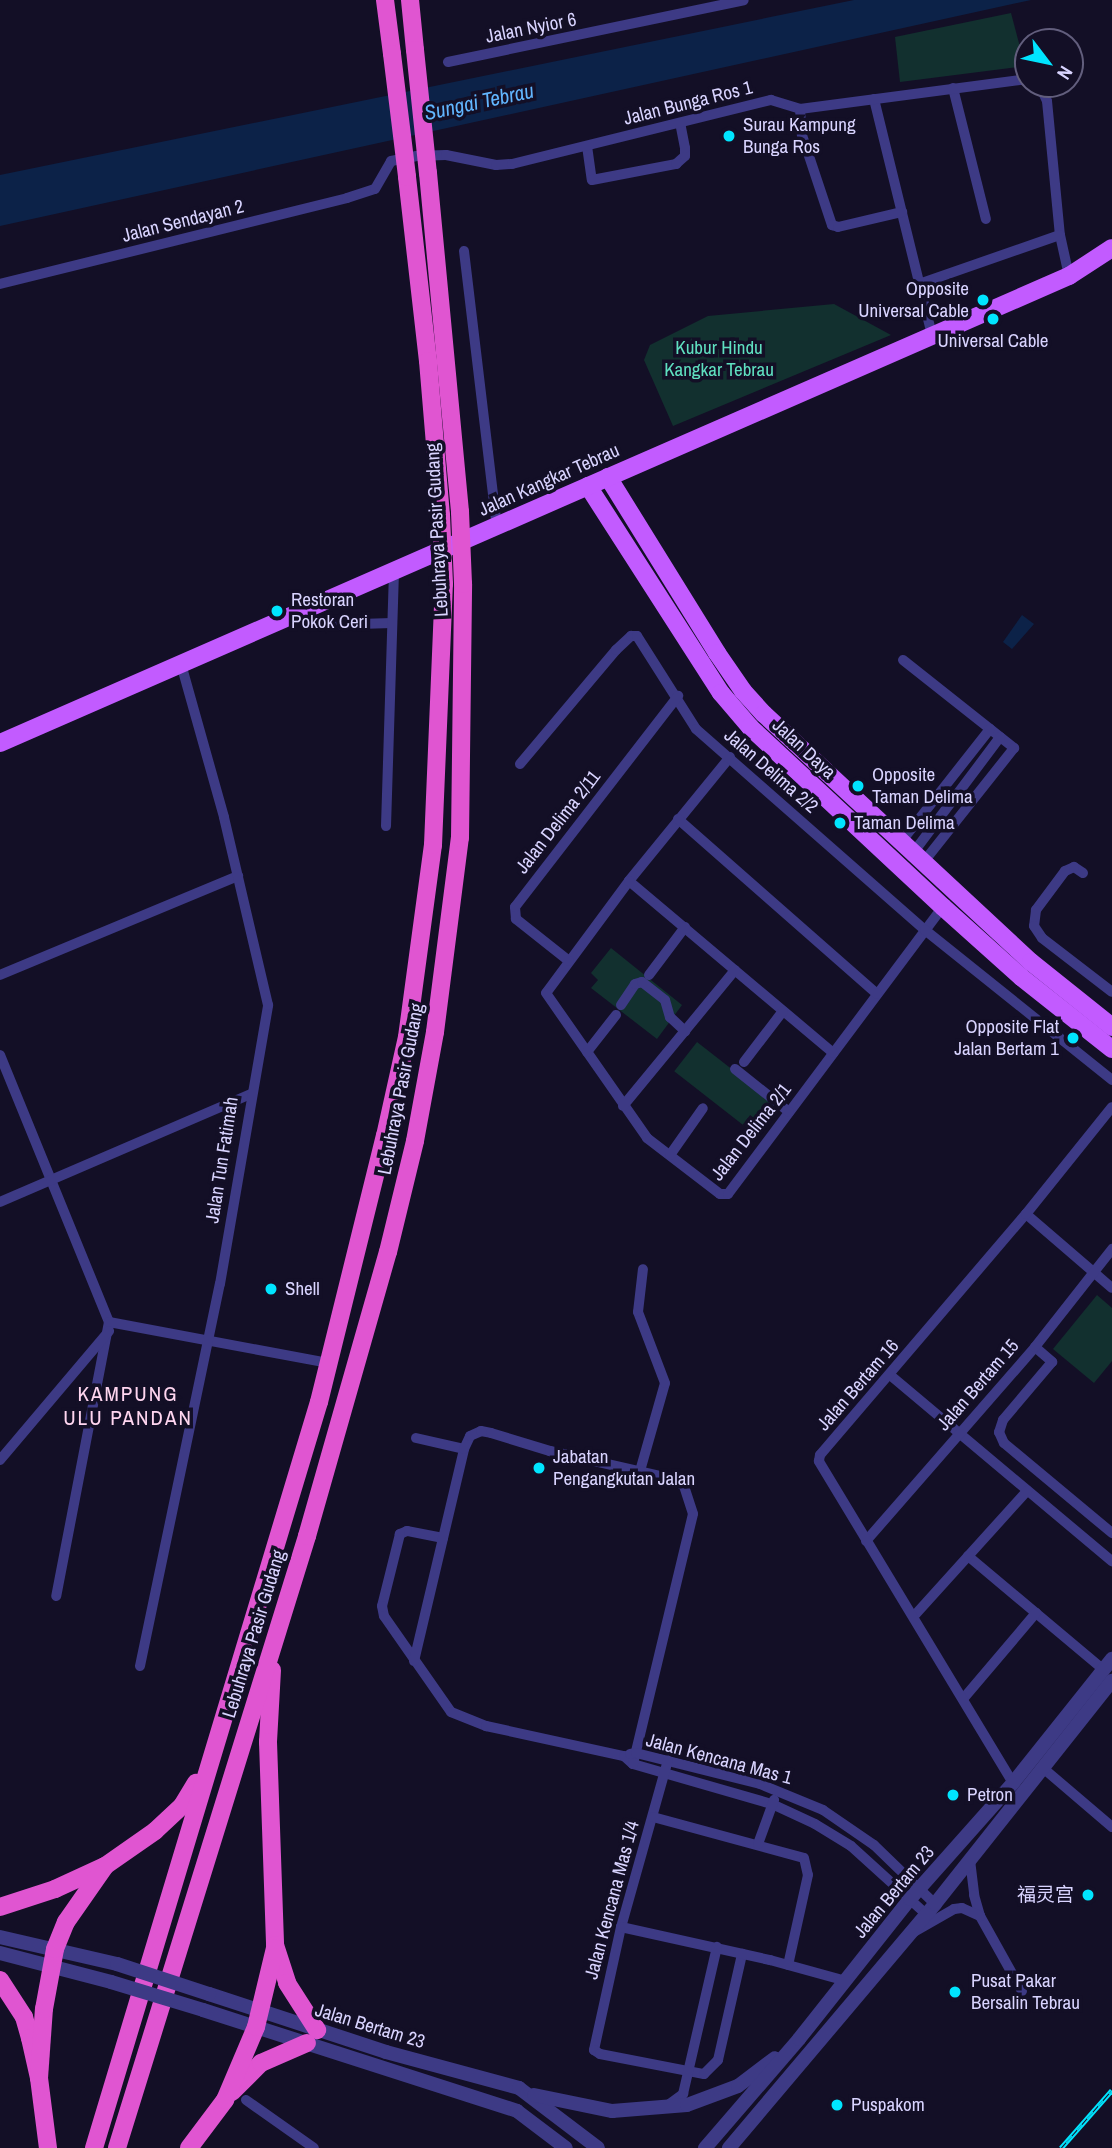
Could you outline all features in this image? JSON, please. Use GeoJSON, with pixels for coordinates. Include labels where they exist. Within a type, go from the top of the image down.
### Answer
{"type":"FeatureCollection","features":[{"type":"Feature","properties":{"kind":"highway","name":"Lebuhraya Pasir Gudang"},"geometry":{"type":"LineString","coordinates":[[94,2148],[329,1363],[388,1125],[407,1037],[421,944],[433,845],[444,584],[428,361],[385,0]]}},
{"type":"Feature","properties":{"kind":"highway","name":"Lebuhraya Pasir Gudang"},"geometry":{"type":"LineString","coordinates":[[117,2148],[274,1645],[388,1252],[433,1045],[460,838],[463,584],[460,512],[410,0]]}},
{"type":"Feature","properties":{"kind":"highway"},"geometry":{"type":"LineString","coordinates":[[225,2100],[258,2020],[275,1945],[268,1742],[274,1645]]}},
{"type":"Feature","properties":{"kind":"highway"},"geometry":{"type":"LineString","coordinates":[[0,1907],[55,1889],[105,1866],[155,1831],[182,1806],[208,1762]]}},
{"type":"Feature","properties":{"kind":"highway"},"geometry":{"type":"LineString","coordinates":[[39,2078],[52,1957],[66,1922],[105,1866]]}},
{"type":"Feature","properties":{"kind":"highway"},"geometry":{"type":"LineString","coordinates":[[189,2148],[225,2100],[261,2063],[312,2036],[287,1983],[275,1945]]}},
{"type":"Feature","properties":{"kind":"highway"},"geometry":{"type":"LineString","coordinates":[[0,1980],[24,2017],[39,2078],[48,2148]]}},
{"type":"Feature","properties":{"kind":"main road","name":"Jalan Kangkar Tebrau"},"geometry":{"type":"LineString","coordinates":[[0,743],[1069,276],[1112,248]]}},
{"type":"Feature","properties":{"kind":"main road"},"geometry":{"type":"LineString","coordinates":[[622,503],[626,478],[639,463]]}},
{"type":"Feature","properties":{"kind":"main road","name":"Jalan Daya"},"geometry":{"type":"LineString","coordinates":[[607,477],[743,691],[912,853],[1031,962],[1112,1027]]}},
{"type":"Feature","properties":{"kind":"main road","name":"Jalan Daya"},"geometry":{"type":"LineString","coordinates":[[588,486],[721,693],[750,727],[1021,977],[1112,1049]]}},
{"type":"Feature","properties":{"kind":"main road"},"geometry":{"type":"LineString","coordinates":[[548,504],[577,501],[604,512]]}},
{"type":"Feature","properties":{"kind":"main road"},"geometry":{"type":"LineString","coordinates":[[694,651],[676,616],[678,608],[718,653]]}},
{"type":"Feature","properties":{"kind":"street","name":"Jalan Nyior 6"},"geometry":{"type":"LineString","coordinates":[[448,62],[744,0]]}},
{"type":"Feature","properties":{"kind":"street","name":"Jalan Bunga Ros 1"},"geometry":{"type":"LineString","coordinates":[[373,189],[391,161],[416,156],[446,155],[496,165],[587,146],[771,100],[800,109],[1014,81]]}},
{"type":"Feature","properties":{"kind":"street"},"geometry":{"type":"LineString","coordinates":[[953,88],[986,219]]}},
{"type":"Feature","properties":{"kind":"street"},"geometry":{"type":"LineString","coordinates":[[1046,98],[1060,235],[1069,276]]}},
{"type":"Feature","properties":{"kind":"street"},"geometry":{"type":"LineString","coordinates":[[874,99],[932,335]]}},
{"type":"Feature","properties":{"kind":"street"},"geometry":{"type":"LineString","coordinates":[[800,109],[802,135],[832,225],[838,227],[902,212]]}},
{"type":"Feature","properties":{"kind":"street"},"geometry":{"type":"LineString","coordinates":[[587,146],[592,180],[676,164],[685,156],[680,123]]}},
{"type":"Feature","properties":{"kind":"street","name":"Jalan Sendayan 2"},"geometry":{"type":"LineString","coordinates":[[0,284],[373,189]]}},
{"type":"Feature","properties":{"kind":"street"},"geometry":{"type":"LineString","coordinates":[[919,284],[1060,235]]}},
{"type":"Feature","properties":{"kind":"street"},"geometry":{"type":"LineString","coordinates":[[464,251],[497,526]]}},
{"type":"Feature","properties":{"kind":"street"},"geometry":{"type":"LineString","coordinates":[[386,826],[394,572]]}},
{"type":"Feature","properties":{"kind":"street"},"geometry":{"type":"LineString","coordinates":[[327,625],[392,623]]}},
{"type":"Feature","properties":{"kind":"street","name":"Jalan Delima 2/2"},"geometry":{"type":"LineString","coordinates":[[520,764],[616,650],[631,636],[637,636],[678,696],[696,729],[925,930],[1112,1080]]}},
{"type":"Feature","properties":{"kind":"street"},"geometry":{"type":"LineString","coordinates":[[903,660],[1014,747],[912,853]]}},
{"type":"Feature","properties":{"kind":"street","name":"Jalan Tun Fatimah"},"geometry":{"type":"LineString","coordinates":[[140,1666],[208,1341],[268,1005],[238,876],[181,664]]}},
{"type":"Feature","properties":{"kind":"street","name":"Jalan Delima 2/11"},"geometry":{"type":"LineString","coordinates":[[569,961],[516,919],[516,907],[678,696]]}},
{"type":"Feature","properties":{"kind":"street"},"geometry":{"type":"LineString","coordinates":[[912,853],[990,729]]}},
{"type":"Feature","properties":{"kind":"street"},"geometry":{"type":"LineString","coordinates":[[912,853],[1000,737]]}},
{"type":"Feature","properties":{"kind":"street"},"geometry":{"type":"LineString","coordinates":[[569,961],[629,881],[730,757]]}},
{"type":"Feature","properties":{"kind":"street"},"geometry":{"type":"LineString","coordinates":[[678,819],[877,994]]}},
{"type":"Feature","properties":{"kind":"street"},"geometry":{"type":"LineString","coordinates":[[1083,873],[1074,867],[1065,871],[1034,914],[1037,933],[1112,992]]}},
{"type":"Feature","properties":{"kind":"street"},"geometry":{"type":"LineString","coordinates":[[0,975],[238,876]]}},
{"type":"Feature","properties":{"kind":"street"},"geometry":{"type":"LineString","coordinates":[[629,881],[833,1053]]}},
{"type":"Feature","properties":{"kind":"street","name":"Jalan Delima 2/1"},"geometry":{"type":"LineString","coordinates":[[569,961],[547,993],[623,1106],[648,1138],[724,1196],[943,907]]}},
{"type":"Feature","properties":{"kind":"street"},"geometry":{"type":"LineString","coordinates":[[649,975],[685,927]]}},
{"type":"Feature","properties":{"kind":"street"},"geometry":{"type":"LineString","coordinates":[[623,1106],[736,970]]}},
{"type":"Feature","properties":{"kind":"street"},"geometry":{"type":"LineString","coordinates":[[587,1052],[635,984],[642,982],[665,1000],[670,1017],[685,1031]]}},
{"type":"Feature","properties":{"kind":"street"},"geometry":{"type":"LineString","coordinates":[[783,1011],[739,1066],[789,1111]]}},
{"type":"Feature","properties":{"kind":"street"},"geometry":{"type":"LineString","coordinates":[[0,1055],[109,1327],[56,1596]]}},
{"type":"Feature","properties":{"kind":"street"},"geometry":{"type":"LineString","coordinates":[[0,1202],[251,1094]]}},
{"type":"Feature","properties":{"kind":"street","name":"Jalan Bertam 16"},"geometry":{"type":"LineString","coordinates":[[1013,1783],[819,1461],[820,1455],[1026,1214],[1112,1107]]}},
{"type":"Feature","properties":{"kind":"street"},"geometry":{"type":"LineString","coordinates":[[670,1155],[703,1108]]}},
{"type":"Feature","properties":{"kind":"street"},"geometry":{"type":"LineString","coordinates":[[1026,1214],[1112,1288]]}},
{"type":"Feature","properties":{"kind":"street","name":"Jalan Bertam 15"},"geometry":{"type":"LineString","coordinates":[[866,1541],[1034,1347],[1112,1249]]}},
{"type":"Feature","properties":{"kind":"street"},"geometry":{"type":"LineString","coordinates":[[640,1471],[665,1383],[638,1312],[643,1269]]}},
{"type":"Feature","properties":{"kind":"street"},"geometry":{"type":"LineString","coordinates":[[109,1327],[208,1341],[329,1363]]}},
{"type":"Feature","properties":{"kind":"street"},"geometry":{"type":"LineString","coordinates":[[0,1460],[109,1327]]}},
{"type":"Feature","properties":{"kind":"street"},"geometry":{"type":"LineString","coordinates":[[1034,1347],[1052,1362],[1003,1420],[999,1432],[1004,1443],[1112,1533]]}},
{"type":"Feature","properties":{"kind":"street"},"geometry":{"type":"LineString","coordinates":[[890,1375],[1112,1561]]}},
{"type":"Feature","properties":{"kind":"street"},"geometry":{"type":"LineString","coordinates":[[414,1661],[464,1449],[470,1436],[481,1431],[550,1451],[673,1479],[684,1486],[693,1514],[631,1757]]}},
{"type":"Feature","properties":{"kind":"street"},"geometry":{"type":"LineString","coordinates":[[416,1438],[464,1449]]}},
{"type":"Feature","properties":{"kind":"street"},"geometry":{"type":"LineString","coordinates":[[914,1616],[1027,1491]]}},
{"type":"Feature","properties":{"kind":"street","name":"Jalan Kencana Mas 1"},"geometry":{"type":"LineString","coordinates":[[443,1538],[404,1531],[398,1536],[382,1606],[384,1616],[451,1712],[486,1726],[631,1757],[668,1760],[779,1791],[823,1810],[850,1827],[886,1856],[930,1909]]}},
{"type":"Feature","properties":{"kind":"street"},"geometry":{"type":"LineString","coordinates":[[968,1556],[1109,1670]]}},
{"type":"Feature","properties":{"kind":"street"},"geometry":{"type":"LineString","coordinates":[[963,1699],[1036,1613]]}},
{"type":"Feature","properties":{"kind":"street","name":"Jalan Bertam 23"},"geometry":{"type":"LineString","coordinates":[[729,2148],[970,1860],[1043,1768],[1109,1670]]}},
{"type":"Feature","properties":{"kind":"street","name":"Jalan Bertam 23"},"geometry":{"type":"LineString","coordinates":[[705,2148],[799,2039],[915,1894],[1109,1670]]}},
{"type":"Feature","properties":{"kind":"street","name":"Jalan Kencana Mas 1"},"geometry":{"type":"LineString","coordinates":[[631,1757],[664,1773],[772,1804],[815,1824],[851,1846],[915,1894]]}},
{"type":"Feature","properties":{"kind":"street","name":"Jalan Kencana Mas 1/4"},"geometry":{"type":"LineString","coordinates":[[668,1760],[621,1927],[594,2050],[600,2054],[688,2074]]}},
{"type":"Feature","properties":{"kind":"street"},"geometry":{"type":"LineString","coordinates":[[1043,1768],[1112,1827]]}},
{"type":"Feature","properties":{"kind":"street"},"geometry":{"type":"LineString","coordinates":[[758,1844],[779,1791]]}},
{"type":"Feature","properties":{"kind":"street"},"geometry":{"type":"LineString","coordinates":[[653,1817],[804,1858],[808,1866],[788,1965]]}},
{"type":"Feature","properties":{"kind":"street"},"geometry":{"type":"LineString","coordinates":[[970,1860],[974,1895],[980,1916],[1022,1991]]}},
{"type":"Feature","properties":{"kind":"street"},"geometry":{"type":"LineString","coordinates":[[911,1933],[954,1909],[962,1908],[980,1916]]}},
{"type":"Feature","properties":{"kind":"street"},"geometry":{"type":"LineString","coordinates":[[621,1927],[717,1947],[846,1982]]}},
{"type":"Feature","properties":{"kind":"street"},"geometry":{"type":"LineString","coordinates":[[0,1937],[52,1957]]}},
{"type":"Feature","properties":{"kind":"street"},"geometry":{"type":"LineString","coordinates":[[656,2109],[681,2098],[717,1947]]}},
{"type":"Feature","properties":{"kind":"street"},"geometry":{"type":"LineString","coordinates":[[0,1953],[52,1957]]}},
{"type":"Feature","properties":{"kind":"street"},"geometry":{"type":"LineString","coordinates":[[688,2074],[704,2074],[718,2060],[742,1954]]}},
{"type":"Feature","properties":{"kind":"street","name":"Jalan Bertam 23"},"geometry":{"type":"LineString","coordinates":[[52,1957],[117,1964],[209,1994],[258,2020]]}},
{"type":"Feature","properties":{"kind":"street","name":"Jalan Bertam 23"},"geometry":{"type":"LineString","coordinates":[[52,1957],[111,1982],[203,2010],[258,2020],[519,2088],[598,2148]]}},
{"type":"Feature","properties":{"kind":"street","name":"Jalan Bertam 23"},"geometry":{"type":"LineString","coordinates":[[312,2036],[517,2111],[566,2148]]}},
{"type":"Feature","properties":{"kind":"street"},"geometry":{"type":"LineString","coordinates":[[529,2094],[612,2111],[687,2105],[718,2096],[738,2086],[799,2039]]}},
{"type":"Feature","properties":{"kind":"street"},"geometry":{"type":"LineString","coordinates":[[246,2100],[314,2148]]}},
{"type":"Feature","properties":{"kind":"green space"},"geometry":{"type":"Polygon","coordinates":[[[1011,13],[1015,28],[1014,67],[900,82],[895,37],[1011,13]]]}},
{"type":"Feature","properties":{"kind":"green space","name":"Kubur Hindu Kangkar Tebrau"},"geometry":{"type":"Polygon","coordinates":[[[834,304],[891,335],[673,426],[644,360],[650,345],[708,316],[834,304]]]}},
{"type":"Feature","properties":{"kind":"green space"},"geometry":{"type":"Polygon","coordinates":[[[611,948],[682,1005],[657,1039],[591,988],[598,980],[591,973],[611,948]]]}},
{"type":"Feature","properties":{"kind":"green space"},"geometry":{"type":"Polygon","coordinates":[[[697,1042],[777,1105],[755,1134],[674,1071],[697,1042]]]}},
{"type":"Feature","properties":{"kind":"green space"},"geometry":{"type":"Polygon","coordinates":[[[1097,1295],[1112,1308],[1112,1361],[1094,1383],[1053,1349],[1097,1295]]]}},
{"type":"Feature","properties":{"kind":"water","name":"Sungai Tebrau"},"geometry":{"type":"Polygon","coordinates":[[[854,0],[1031,0],[0,226],[0,175],[854,0]]]}},
{"type":"Feature","properties":{"kind":"water"},"geometry":{"type":"Polygon","coordinates":[[[1022,615],[1034,624],[1012,649],[1003,642],[1022,615]]]}},
{"type":"Feature","properties":{"kind":"railway"},"geometry":{"type":"LineString","coordinates":[[1061,2148],[1112,2090]]}},
{"type":"Feature","properties":{"kind":"place","name":"Surau Kampung Bunga Ros"},"geometry":{"type":"Point","coordinates":[729,136]}},
{"type":"Feature","properties":{"kind":"place","name":"Opposite Universal Cable"},"geometry":{"type":"Point","coordinates":[983,300]}},
{"type":"Feature","properties":{"kind":"place","name":"Universal Cable"},"geometry":{"type":"Point","coordinates":[993,319]}},
{"type":"Feature","properties":{"kind":"place","name":"Restoran Pokok Ceri"},"geometry":{"type":"Point","coordinates":[277,611]}},
{"type":"Feature","properties":{"kind":"place","name":"Opposite Taman Delima"},"geometry":{"type":"Point","coordinates":[858,786]}},
{"type":"Feature","properties":{"kind":"place","name":"Taman Delima"},"geometry":{"type":"Point","coordinates":[840,823]}},
{"type":"Feature","properties":{"kind":"place","name":"Opposite Flat Jalan Bertam 1"},"geometry":{"type":"Point","coordinates":[1073,1038]}},
{"type":"Feature","properties":{"kind":"place","name":"Shell"},"geometry":{"type":"Point","coordinates":[271,1289]}},
{"type":"Feature","properties":{"kind":"place","name":"Jabatan Pengangkutan Jalan"},"geometry":{"type":"Point","coordinates":[539,1468]}},
{"type":"Feature","properties":{"kind":"place","name":"Petron"},"geometry":{"type":"Point","coordinates":[953,1795]}},
{"type":"Feature","properties":{"kind":"place","name":"福灵宫"},"geometry":{"type":"Point","coordinates":[1088,1895]}},
{"type":"Feature","properties":{"kind":"place","name":"Pusat Pakar Bersalin Tebrau"},"geometry":{"type":"Point","coordinates":[955,1992]}},
{"type":"Feature","properties":{"kind":"place","name":"Puspakom"},"geometry":{"type":"Point","coordinates":[837,2105]}},
{"type":"Feature","properties":{"kind":"district","name":"KAMPUNG ULU PANDAN"},"geometry":{"type":"Point","coordinates":[128,1406]}}]}
